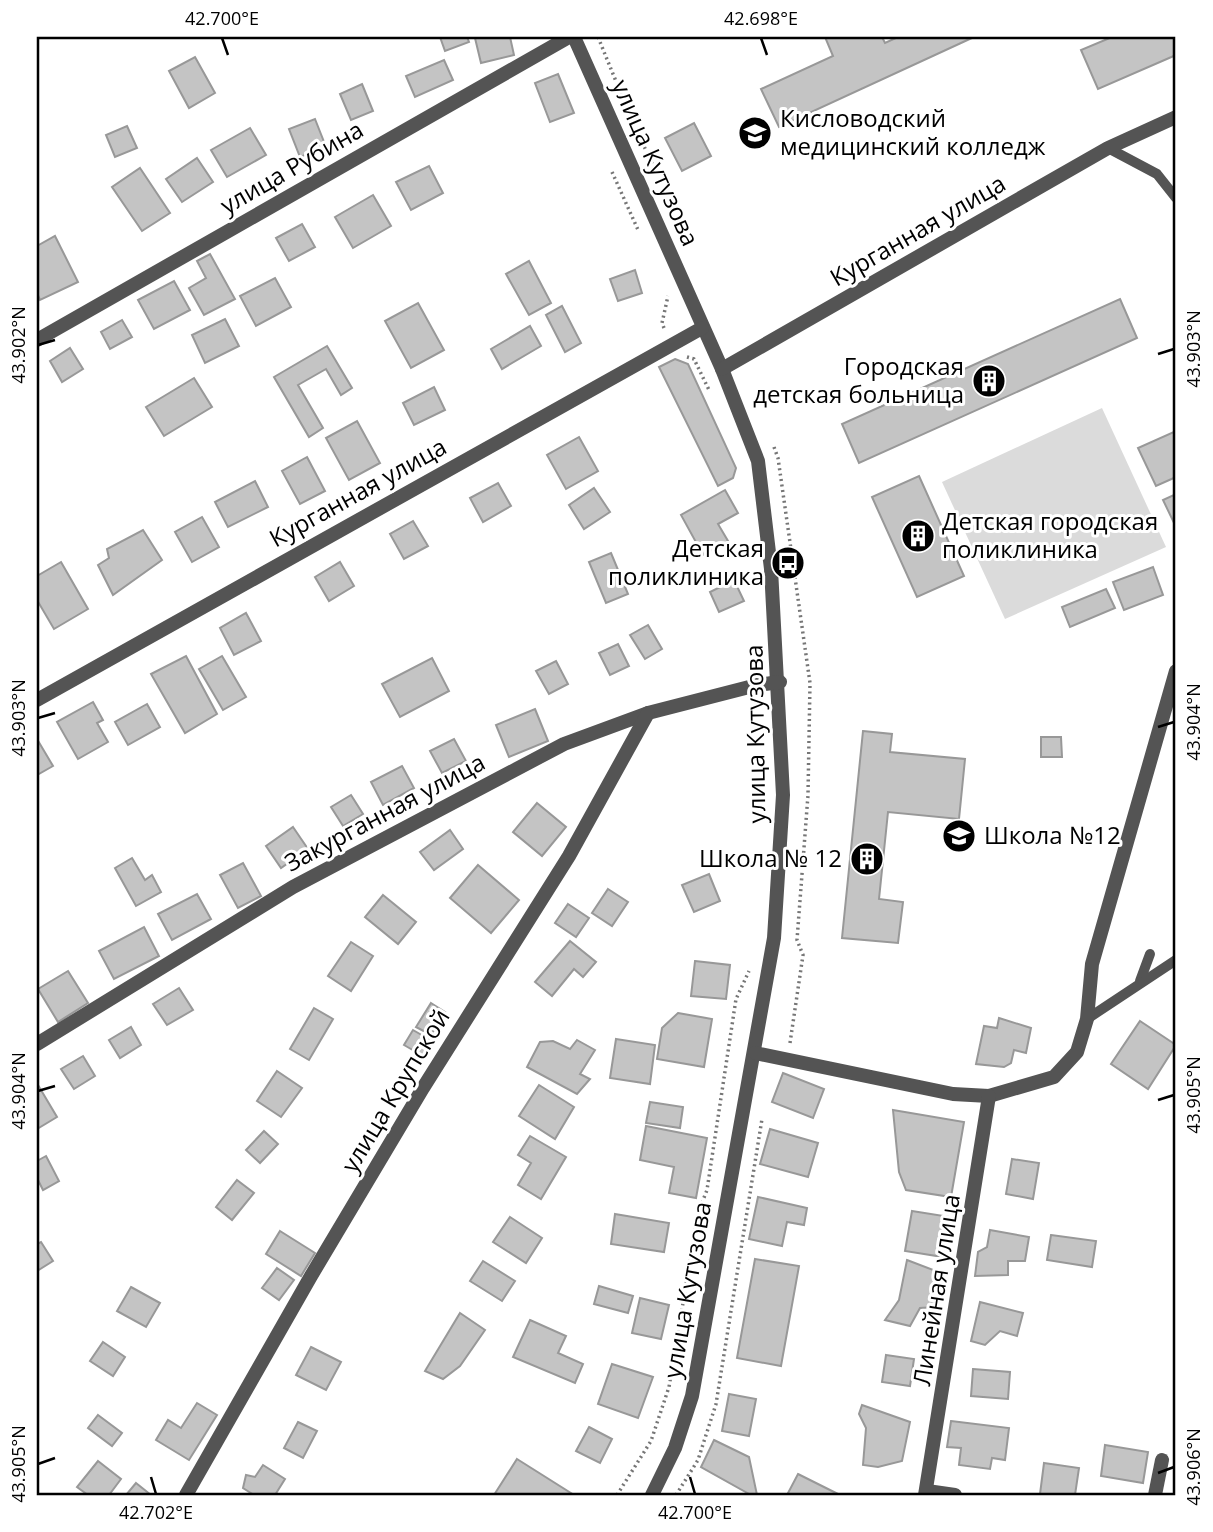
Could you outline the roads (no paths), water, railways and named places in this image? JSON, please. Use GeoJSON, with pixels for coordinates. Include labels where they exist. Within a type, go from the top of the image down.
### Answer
{"type":"FeatureCollection","features":[{"type":"Feature","properties":{"kind":"street","name":"улица Кутузова"},"geometry":{"type":"LineString","coordinates":[[572,37],[722,369],[758,461],[769,542],[779,682],[783,795],[774,938],[692,1396],[675,1448],[652,1495]]}},
{"type":"Feature","properties":{"kind":"street","name":"улица Рубина"},"geometry":{"type":"LineString","coordinates":[[37,340],[572,37]]}},
{"type":"Feature","properties":{"kind":"street","name":"Курганная улица"},"geometry":{"type":"LineString","coordinates":[[722,369],[1108,148],[1176,117]]}},
{"type":"Feature","properties":{"kind":"street","name":"Курганная улица"},"geometry":{"type":"LineString","coordinates":[[37,700],[702,328]]}},
{"type":"Feature","properties":{"kind":"street"},"geometry":{"type":"LineString","coordinates":[[755,1053],[953,1094],[989,1096],[1054,1077],[1077,1052],[1087,1019],[1093,964],[1176,671]]}},
{"type":"Feature","properties":{"kind":"street","name":"Закурганная улица"},"geometry":{"type":"LineString","coordinates":[[37,1044],[293,887],[564,744],[648,713],[757,685],[779,682]]}},
{"type":"Feature","properties":{"kind":"street","name":"улица Крупской"},"geometry":{"type":"LineString","coordinates":[[186,1495],[332,1240],[569,856],[648,713]]}},
{"type":"Feature","properties":{"kind":"street","name":"Линейная улица"},"geometry":{"type":"LineString","coordinates":[[954,1495],[926,1493],[989,1096]]}},
{"type":"Feature","properties":{"kind":"street"},"geometry":{"type":"LineString","coordinates":[[1155,1495],[1162,1460]]}},
{"type":"Feature","properties":{"kind":"lane"},"geometry":{"type":"LineString","coordinates":[[1108,148],[1157,174],[1176,198]]}},
{"type":"Feature","properties":{"kind":"lane"},"geometry":{"type":"LineString","coordinates":[[1140,981],[1150,954]]}},
{"type":"Feature","properties":{"kind":"lane"},"geometry":{"type":"LineString","coordinates":[[1087,1019],[1140,981],[1176,960]]}},
{"type":"Feature","properties":{"kind":"place","name":"Кисловодский медицинский колледж"},"geometry":{"type":"Point","coordinates":[755,133]}},
{"type":"Feature","properties":{"kind":"place","name":"Городская детская больница"},"geometry":{"type":"Point","coordinates":[989,381]}},
{"type":"Feature","properties":{"kind":"place","name":"Детская городская поликлиника"},"geometry":{"type":"Point","coordinates":[918,536]}},
{"type":"Feature","properties":{"kind":"place","name":"Детская поликлиника"},"geometry":{"type":"Point","coordinates":[788,563]}},
{"type":"Feature","properties":{"kind":"place","name":"Школа №12"},"geometry":{"type":"Point","coordinates":[959,836]}},
{"type":"Feature","properties":{"kind":"place","name":"Школа № 12"},"geometry":{"type":"Point","coordinates":[867,859]}}]}
